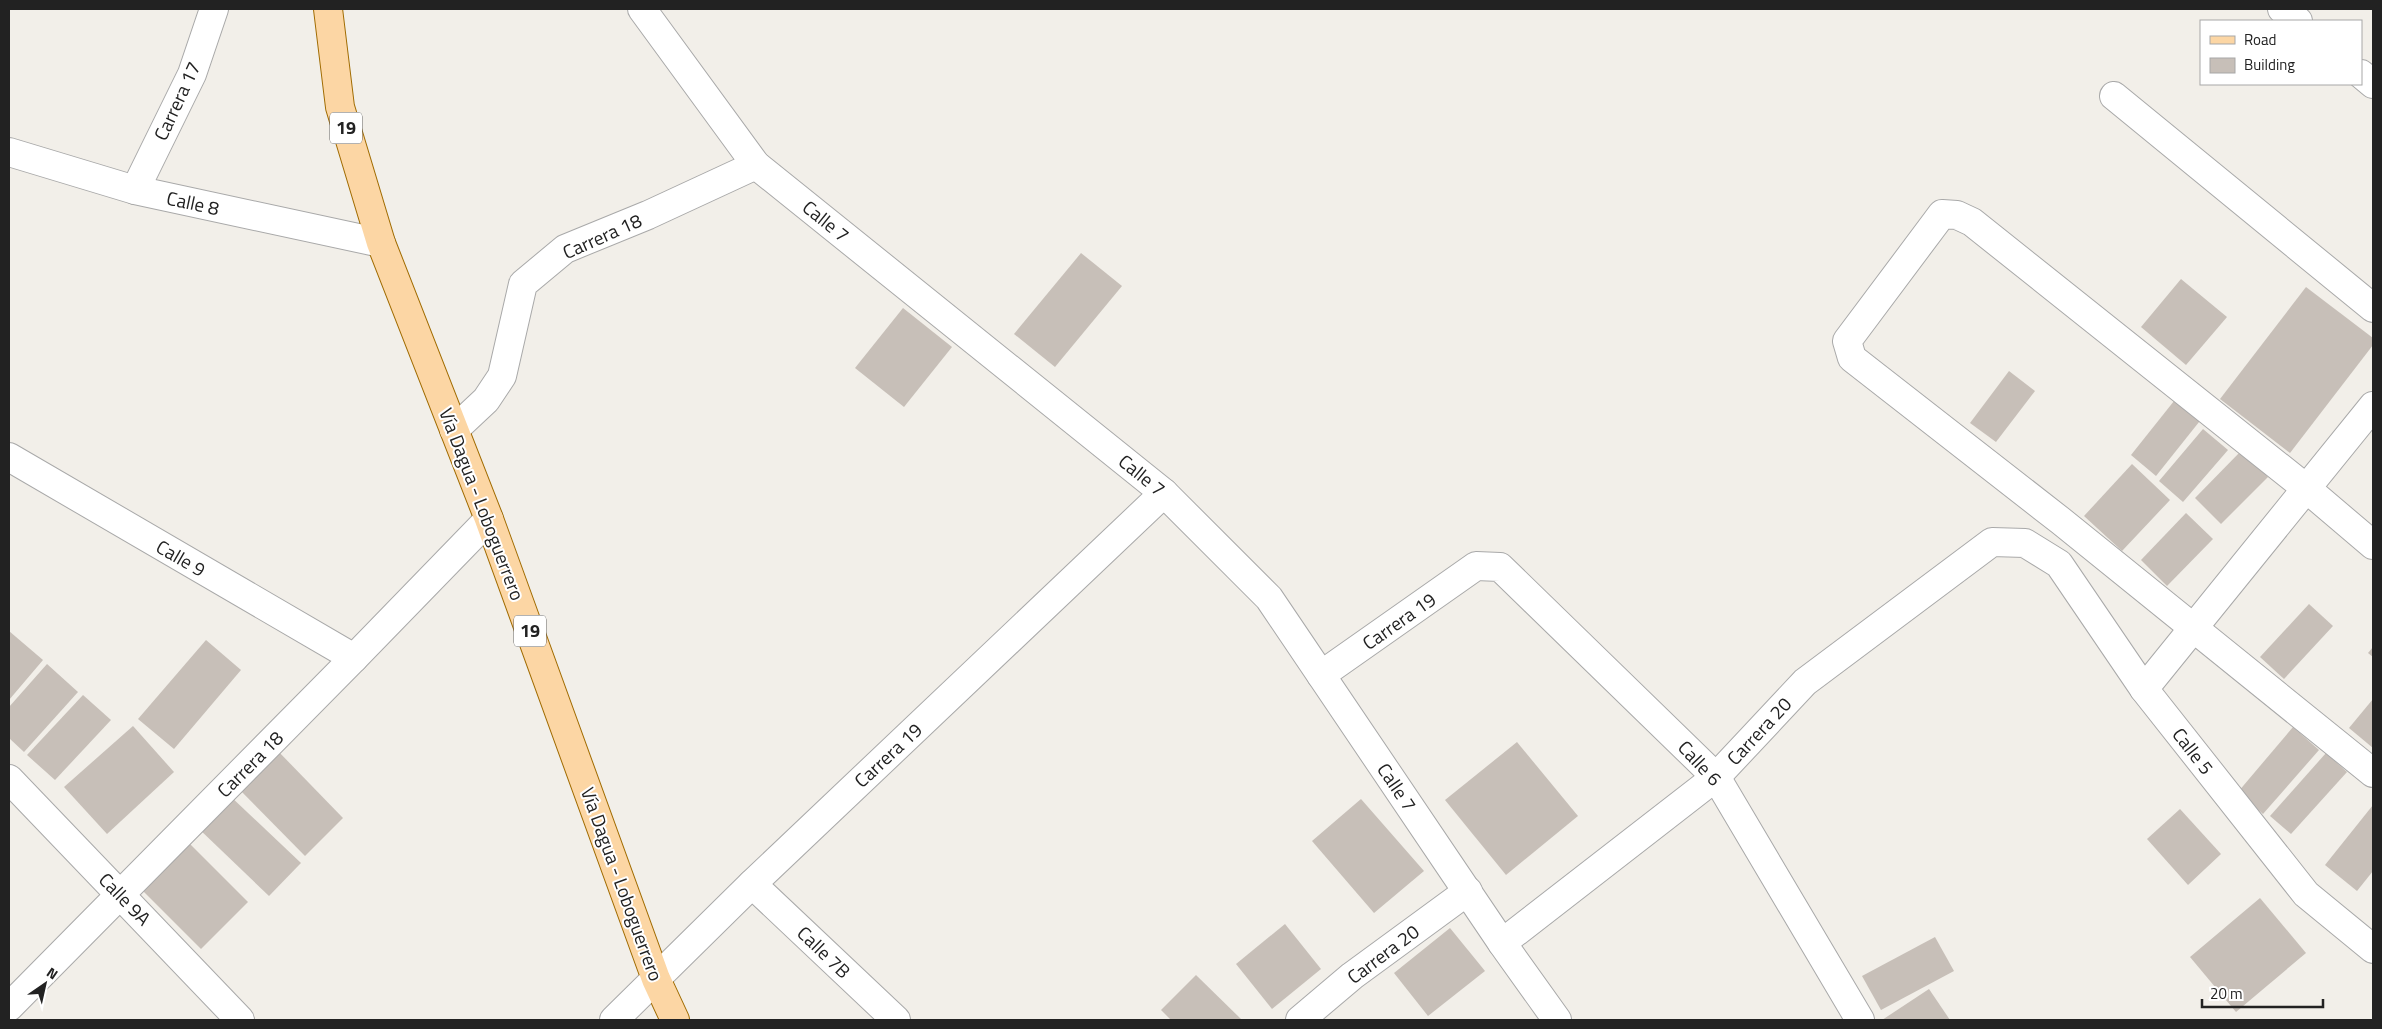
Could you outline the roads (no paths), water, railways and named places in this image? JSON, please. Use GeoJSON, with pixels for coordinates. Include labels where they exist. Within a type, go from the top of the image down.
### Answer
{"type":"FeatureCollection","features":[{"type":"Feature","properties":{"kind":"main road","name":"Vía Dagua - Loboguerrero"},"geometry":{"type":"LineString","coordinates":[[328,9],[340,107],[381,243],[489,519],[656,979],[675,1020]]}},
{"type":"Feature","properties":{"kind":"street","name":"Carrera 17"},"geometry":{"type":"LineString","coordinates":[[135,190],[192,74],[214,9]]}},
{"type":"Feature","properties":{"kind":"street","name":"Calle 7"},"geometry":{"type":"LineString","coordinates":[[642,9],[756,165],[1164,493],[1269,598],[1502,943],[1557,1020]]}},
{"type":"Feature","properties":{"kind":"street"},"geometry":{"type":"LineString","coordinates":[[2282,9],[2297,20]]}},
{"type":"Feature","properties":{"kind":"street"},"geometry":{"type":"LineString","coordinates":[[2362,75],[2373,84]]}},
{"type":"Feature","properties":{"kind":"street"},"geometry":{"type":"LineString","coordinates":[[2114,96],[2373,308]]}},
{"type":"Feature","properties":{"kind":"street","name":"Calle 8"},"geometry":{"type":"LineString","coordinates":[[9,152],[135,190],[381,243]]}},
{"type":"Feature","properties":{"kind":"street","name":"Carrera 18"},"geometry":{"type":"LineString","coordinates":[[454,430],[486,400],[502,376],[523,284],[565,249],[648,215],[756,165]]}},
{"type":"Feature","properties":{"kind":"street"},"geometry":{"type":"LineString","coordinates":[[2373,545],[2307,489],[1972,222],[1957,215],[1942,214],[1847,341],[1852,358],[2195,629],[2373,773]]}},
{"type":"Feature","properties":{"kind":"street"},"geometry":{"type":"LineString","coordinates":[[2144,689],[2195,629],[2373,406]]}},
{"type":"Feature","properties":{"kind":"street","name":"Calle 9"},"geometry":{"type":"LineString","coordinates":[[9,457],[354,658]]}},
{"type":"Feature","properties":{"kind":"street","name":"Carrera 19"},"geometry":{"type":"LineString","coordinates":[[614,1020],[752,884],[1164,493]]}},
{"type":"Feature","properties":{"kind":"street","name":"Carrera 18"},"geometry":{"type":"LineString","coordinates":[[9,1007],[489,519]]}},
{"type":"Feature","properties":{"kind":"street","name":"Carrera 20"},"geometry":{"type":"LineString","coordinates":[[1502,943],[1716,777],[1813,676],[1992,542],[2025,543]]}},
{"type":"Feature","properties":{"kind":"street","name":"Calle 5"},"geometry":{"type":"LineString","coordinates":[[2025,543],[2059,564],[2144,689],[2306,894],[2373,949]]}},
{"type":"Feature","properties":{"kind":"street","name":"Carrera 19"},"geometry":{"type":"LineString","coordinates":[[1321,675],[1476,566]]}},
{"type":"Feature","properties":{"kind":"street","name":"Calle 6"},"geometry":{"type":"LineString","coordinates":[[1476,566],[1500,567],[1716,777],[1860,1020]]}},
{"type":"Feature","properties":{"kind":"street","name":"Calle 9A"},"geometry":{"type":"LineString","coordinates":[[9,778],[240,1020]]}},
{"type":"Feature","properties":{"kind":"street","name":"Calle 7B"},"geometry":{"type":"LineString","coordinates":[[752,884],[896,1020]]}},
{"type":"Feature","properties":{"kind":"street","name":"Carrera 20"},"geometry":{"type":"LineString","coordinates":[[1300,1020],[1352,976],[1468,891]]}},
{"type":"Feature","properties":{"kind":"street"},"geometry":{"type":"LineString","coordinates":[[1332,1020],[1352,976]]}}]}
